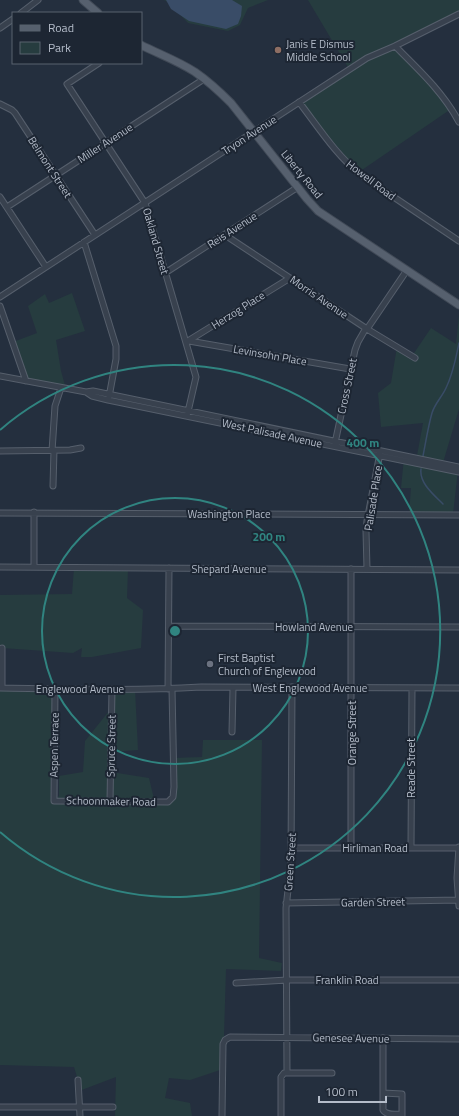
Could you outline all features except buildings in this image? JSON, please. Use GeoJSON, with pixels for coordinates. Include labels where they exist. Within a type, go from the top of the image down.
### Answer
{"type":"FeatureCollection","features":[{"type":"Feature","properties":{"kind":"main road"},"geometry":{"type":"LineString","coordinates":[[83,0],[97,12]]}},
{"type":"Feature","properties":{"kind":"main road","name":"Liberty Road"},"geometry":{"type":"LineString","coordinates":[[142,45],[186,67],[204,78],[221,93],[231,103],[318,211],[459,305]]}},
{"type":"Feature","properties":{"kind":"street"},"geometry":{"type":"LineString","coordinates":[[22,12],[38,0]]}},
{"type":"Feature","properties":{"kind":"street","name":"Tryon Avenue"},"geometry":{"type":"LineString","coordinates":[[0,297],[367,58],[395,46],[459,14]]}},
{"type":"Feature","properties":{"kind":"street"},"geometry":{"type":"LineString","coordinates":[[0,28],[12,20]]}},
{"type":"Feature","properties":{"kind":"street"},"geometry":{"type":"LineString","coordinates":[[395,46],[435,86],[450,106],[459,122]]}},
{"type":"Feature","properties":{"kind":"street","name":"Oakland Street"},"geometry":{"type":"LineString","coordinates":[[97,64],[67,84],[145,203],[187,342],[196,377],[188,413]]}},
{"type":"Feature","properties":{"kind":"street","name":"Miller Avenue"},"geometry":{"type":"LineString","coordinates":[[6,207],[204,78]]}},
{"type":"Feature","properties":{"kind":"street","name":"Howell Road"},"geometry":{"type":"LineString","coordinates":[[299,102],[339,155],[351,167],[459,241]]}},
{"type":"Feature","properties":{"kind":"street","name":"Belmont Street"},"geometry":{"type":"LineString","coordinates":[[0,104],[15,113],[95,235]]}},
{"type":"Feature","properties":{"kind":"street","name":"Reis Avenue"},"geometry":{"type":"LineString","coordinates":[[165,273],[298,188]]}},
{"type":"Feature","properties":{"kind":"street"},"geometry":{"type":"LineString","coordinates":[[0,197],[46,267]]}},
{"type":"Feature","properties":{"kind":"street","name":"Morris Avenue"},"geometry":{"type":"LineString","coordinates":[[225,235],[366,329],[415,358]]}},
{"type":"Feature","properties":{"kind":"street"},"geometry":{"type":"LineString","coordinates":[[84,242],[116,346],[116,359],[109,397]]}},
{"type":"Feature","properties":{"kind":"street","name":"Cross Street"},"geometry":{"type":"LineString","coordinates":[[335,444],[350,369],[358,342],[407,270]]}},
{"type":"Feature","properties":{"kind":"street","name":"Herzog Place"},"geometry":{"type":"LineString","coordinates":[[187,342],[290,278]]}},
{"type":"Feature","properties":{"kind":"street"},"geometry":{"type":"LineString","coordinates":[[0,306],[26,381]]}},
{"type":"Feature","properties":{"kind":"street","name":"Levinsohn Place"},"geometry":{"type":"LineString","coordinates":[[187,342],[350,369]]}},
{"type":"Feature","properties":{"kind":"street","name":"West Palisade Avenue"},"geometry":{"type":"LineString","coordinates":[[0,376],[86,392],[92,396],[109,397],[335,444],[459,467]]}},
{"type":"Feature","properties":{"kind":"street"},"geometry":{"type":"LineString","coordinates":[[54,486],[53,450],[55,410],[61,388]]}},
{"type":"Feature","properties":{"kind":"street"},"geometry":{"type":"LineString","coordinates":[[0,450],[70,450],[81,448]]}},
{"type":"Feature","properties":{"kind":"street","name":"West Palisade Avenue"},"geometry":{"type":"LineString","coordinates":[[380,453],[459,472]]}},
{"type":"Feature","properties":{"kind":"street","name":"Palisade Place"},"geometry":{"type":"LineString","coordinates":[[367,570],[366,531],[380,453]]}},
{"type":"Feature","properties":{"kind":"street"},"geometry":{"type":"LineString","coordinates":[[34,512],[34,567]]}},
{"type":"Feature","properties":{"kind":"street","name":"Washington Place"},"geometry":{"type":"LineString","coordinates":[[0,513],[459,515]]}},
{"type":"Feature","properties":{"kind":"street","name":"Shepard Avenue"},"geometry":{"type":"LineString","coordinates":[[0,567],[459,570]]}},
{"type":"Feature","properties":{"kind":"street"},"geometry":{"type":"LineString","coordinates":[[169,568],[170,689]]}},
{"type":"Feature","properties":{"kind":"street","name":"Orange Street"},"geometry":{"type":"LineString","coordinates":[[351,569],[351,848]]}},
{"type":"Feature","properties":{"kind":"street","name":"Howland Avenue"},"geometry":{"type":"LineString","coordinates":[[169,626],[459,627]]}},
{"type":"Feature","properties":{"kind":"street"},"geometry":{"type":"LineString","coordinates":[[1,688],[2,648]]}},
{"type":"Feature","properties":{"kind":"street","name":"West Englewood Avenue"},"geometry":{"type":"LineString","coordinates":[[161,689],[352,687],[459,688]]}},
{"type":"Feature","properties":{"kind":"street","name":"Englewood Avenue"},"geometry":{"type":"LineString","coordinates":[[1,688],[161,689]]}},
{"type":"Feature","properties":{"kind":"street"},"geometry":{"type":"LineString","coordinates":[[232,732],[233,688]]}},
{"type":"Feature","properties":{"kind":"street","name":"Green Street"},"geometry":{"type":"LineString","coordinates":[[281,1116],[281,1077],[284,1073],[286,1073],[287,1037],[286,903],[291,869],[292,848],[292,688]]}},
{"type":"Feature","properties":{"kind":"street","name":"Reade Street"},"geometry":{"type":"LineString","coordinates":[[411,848],[412,688]]}},
{"type":"Feature","properties":{"kind":"street","name":"Aspen Terrace"},"geometry":{"type":"LineString","coordinates":[[54,801],[55,689]]}},
{"type":"Feature","properties":{"kind":"street","name":"Spruce Street"},"geometry":{"type":"LineString","coordinates":[[110,802],[112,689]]}},
{"type":"Feature","properties":{"kind":"street","name":"Schoonmaker Road"},"geometry":{"type":"LineString","coordinates":[[54,801],[168,802],[173,797],[174,787],[170,689]]}},
{"type":"Feature","properties":{"kind":"street","name":"Hirliman Road"},"geometry":{"type":"LineString","coordinates":[[292,848],[459,848]]}},
{"type":"Feature","properties":{"kind":"street"},"geometry":{"type":"LineString","coordinates":[[459,848],[459,906]]}},
{"type":"Feature","properties":{"kind":"street","name":"Garden Street"},"geometry":{"type":"LineString","coordinates":[[286,903],[459,900]]}},
{"type":"Feature","properties":{"kind":"street","name":"Franklin Road"},"geometry":{"type":"LineString","coordinates":[[236,983],[287,980],[459,980]]}},
{"type":"Feature","properties":{"kind":"street","name":"Genesee Avenue"},"geometry":{"type":"LineString","coordinates":[[222,1116],[224,1042],[230,1037],[459,1039]]}},
{"type":"Feature","properties":{"kind":"street"},"geometry":{"type":"LineString","coordinates":[[383,1038],[383,1094],[383,1110],[388,1114],[402,1115],[402,1094],[383,1094]]}},
{"type":"Feature","properties":{"kind":"street"},"geometry":{"type":"LineString","coordinates":[[286,1073],[332,1073]]}},
{"type":"Feature","properties":{"kind":"street"},"geometry":{"type":"LineString","coordinates":[[78,1080],[80,1116]]}},
{"type":"Feature","properties":{"kind":"street"},"geometry":{"type":"LineString","coordinates":[[0,1107],[113,1107]]}},
{"type":"Feature","properties":{"kind":"green space"},"geometry":{"type":"Polygon","coordinates":[[[164,0],[268,0],[248,8],[240,25],[228,31],[188,23],[169,3],[164,0]]]}},
{"type":"Feature","properties":{"kind":"green space"},"geometry":{"type":"Polygon","coordinates":[[[308,0],[459,0],[459,14],[397,46],[451,109],[359,172],[299,102],[349,69],[308,0]]]}},
{"type":"Feature","properties":{"kind":"green space"},"geometry":{"type":"Polygon","coordinates":[[[72,293],[85,331],[56,340],[61,371],[66,389],[26,381],[13,342],[37,333],[28,306],[45,294],[49,303],[72,293]]]}},
{"type":"Feature","properties":{"kind":"green space"},"geometry":{"type":"Polygon","coordinates":[[[459,315],[459,409],[442,466],[458,470],[453,514],[409,514],[411,488],[401,488],[404,458],[416,461],[423,423],[381,427],[378,393],[391,383],[397,347],[412,356],[431,328],[456,344],[459,315]]]}},
{"type":"Feature","properties":{"kind":"green space"},"geometry":{"type":"Polygon","coordinates":[[[74,568],[128,568],[127,598],[143,610],[141,648],[92,657],[81,657],[82,648],[73,653],[2,648],[0,645],[0,595],[72,594],[74,568]]]}},
{"type":"Feature","properties":{"kind":"green space"},"geometry":{"type":"Polygon","coordinates":[[[0,688],[55,689],[54,800],[59,796],[59,776],[83,772],[85,741],[109,711],[112,689],[135,689],[138,750],[111,752],[111,772],[149,778],[155,803],[171,799],[173,758],[202,757],[203,740],[262,740],[259,958],[282,963],[281,971],[226,969],[223,1069],[190,1080],[169,1078],[165,1098],[190,1103],[192,1116],[115,1116],[116,1077],[79,1091],[78,1080],[74,1067],[0,1065],[0,688]]]}},
{"type":"Feature","properties":{"kind":"water"},"geometry":{"type":"Polygon","coordinates":[[[166,0],[232,0],[242,6],[241,16],[238,24],[226,29],[189,21],[171,9],[166,0]]]}},
{"type":"Feature","properties":{"kind":"waterway"},"geometry":{"type":"LineString","coordinates":[[423,456],[432,413],[448,383],[454,366],[459,343]]}},
{"type":"Feature","properties":{"kind":"waterway"},"geometry":{"type":"LineString","coordinates":[[421,469],[422,479],[425,484],[443,504]]}},
{"type":"Feature","properties":{"kind":"place","name":"Janis E Dismus Middle School"},"geometry":{"type":"Point","coordinates":[278,50]}},
{"type":"Feature","properties":{"kind":"place","name":"First Baptist Church of Englewood"},"geometry":{"type":"Point","coordinates":[210,664]}}]}
